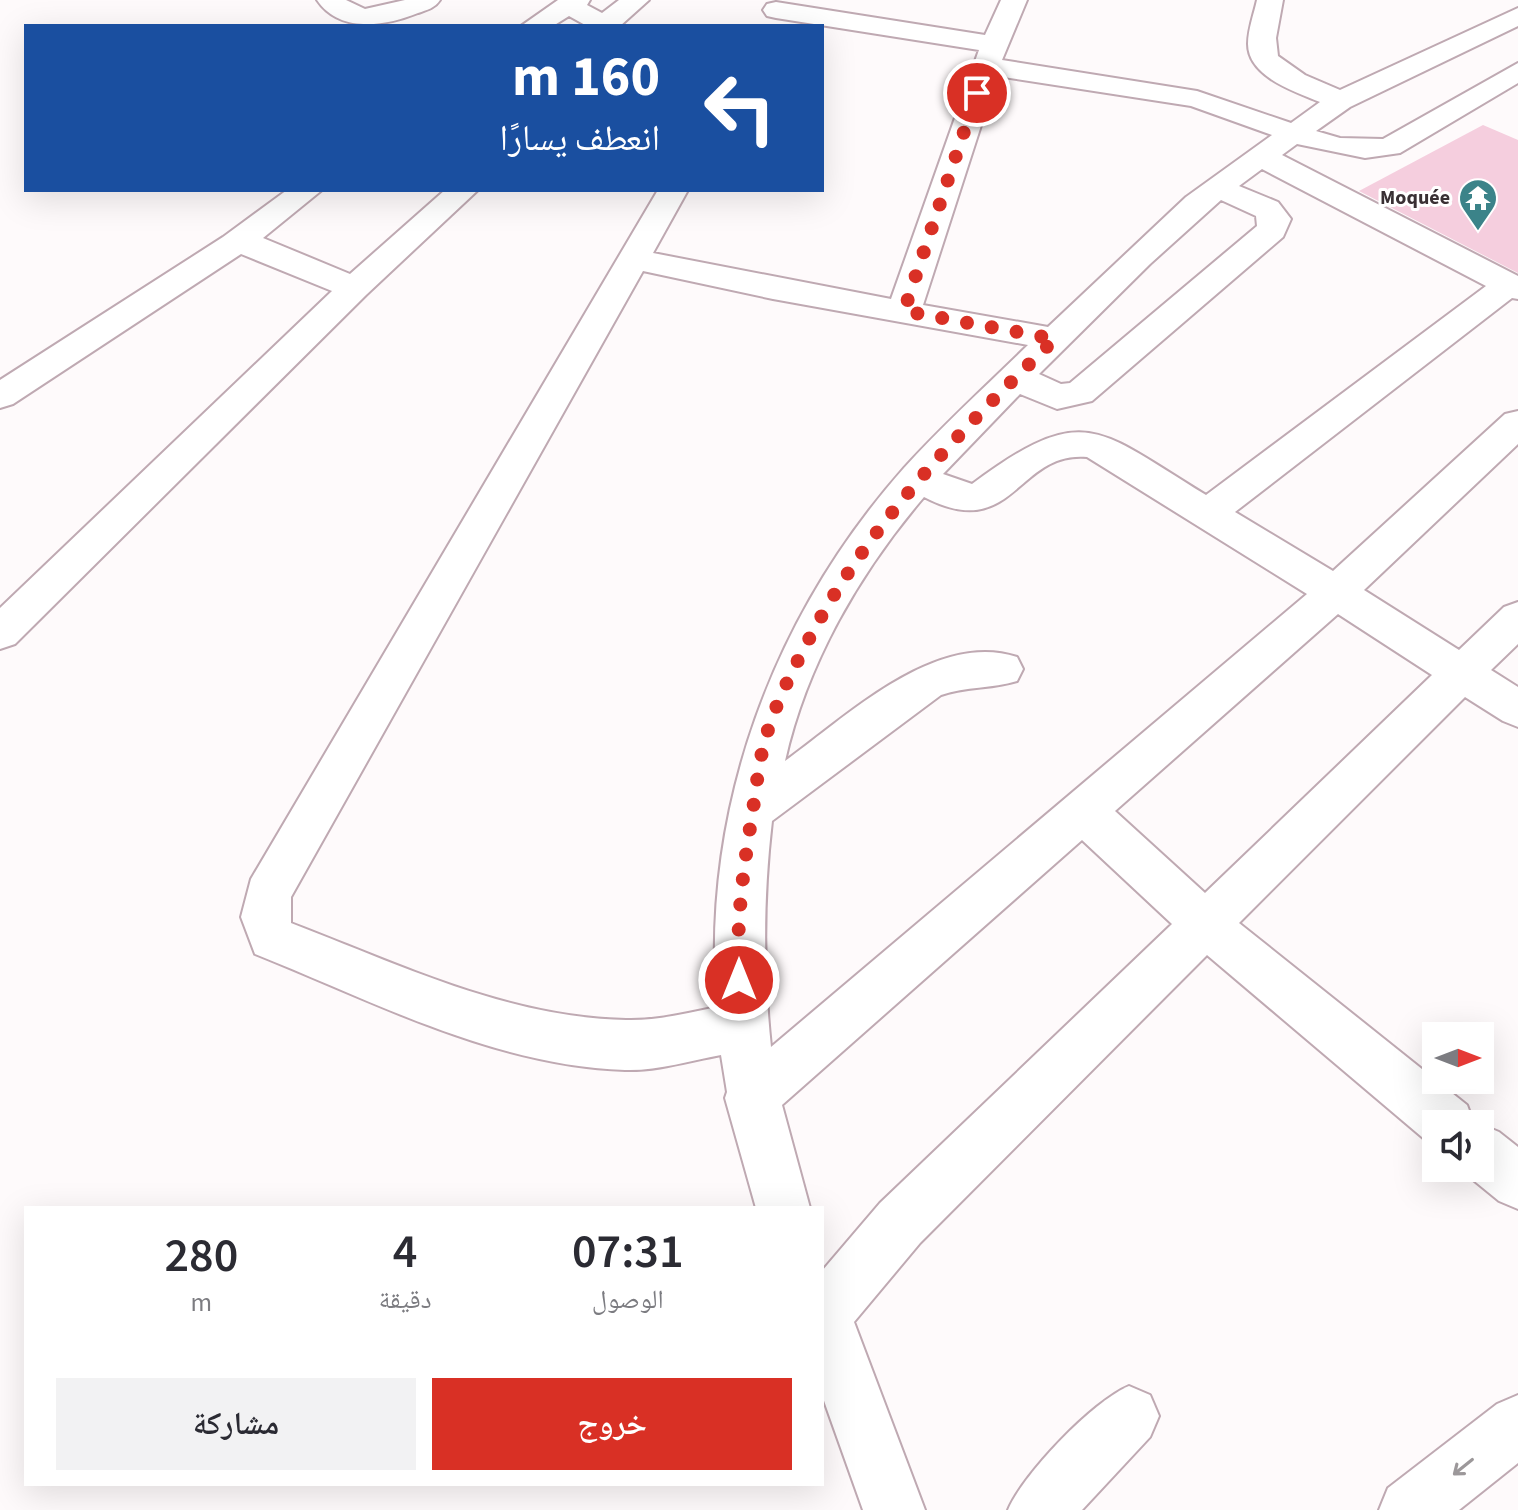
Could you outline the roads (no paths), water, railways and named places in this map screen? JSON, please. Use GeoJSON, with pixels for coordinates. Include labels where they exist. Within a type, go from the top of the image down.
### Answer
{"type":"FeatureCollection","features":[{"type":"Feature","properties":{"kind":"street"},"geometry":{"type":"LineString","coordinates":[[330,0],[346,15],[378,18],[427,0]]}},
{"type":"Feature","properties":{"kind":"street"},"geometry":{"type":"LineString","coordinates":[[606,24],[636,0]]}},
{"type":"Feature","properties":{"kind":"street"},"geometry":{"type":"LineString","coordinates":[[904,311],[990,55],[1014,0]]}},
{"type":"Feature","properties":{"kind":"street"},"geometry":{"type":"LineString","coordinates":[[1270,0],[1262,49],[1268,61],[1278,70],[1340,101]]}},
{"type":"Feature","properties":{"kind":"street"},"geometry":{"type":"LineString","coordinates":[[537,24],[572,3],[604,24]]}},
{"type":"Feature","properties":{"kind":"street"},"geometry":{"type":"LineString","coordinates":[[775,12],[1193,98],[1242,111],[1295,134],[1347,149],[1390,147],[1518,71]]}},
{"type":"Feature","properties":{"kind":"street"},"geometry":{"type":"LineString","coordinates":[[782,1206],[751,1098],[741,1027],[738,956],[741,886],[764,743],[790,675],[830,599],[880,524],[918,477],[1015,377],[1218,188],[1340,101],[1518,16]]}},
{"type":"Feature","properties":{"kind":"street"},"geometry":{"type":"LineString","coordinates":[[1480,35],[1518,53]]}},
{"type":"Feature","properties":{"kind":"street"},"geometry":{"type":"LineString","coordinates":[[1207,514],[1514,286],[1260,156]]}},
{"type":"Feature","properties":{"kind":"street"},"geometry":{"type":"LineString","coordinates":[[1015,377],[1057,397],[1080,393],[1272,230],[1275,219],[1267,209],[1218,188]]}},
{"type":"Feature","properties":{"kind":"street"},"geometry":{"type":"LineString","coordinates":[[0,396],[234,244],[304,192]]}},
{"type":"Feature","properties":{"kind":"street"},"geometry":{"type":"LineString","coordinates":[[0,633],[354,288],[461,192]]}},
{"type":"Feature","properties":{"kind":"street"},"geometry":{"type":"LineString","coordinates":[[672,192],[268,894],[265,917],[272,938],[494,1023],[567,1041],[629,1045],[741,1027]]}},
{"type":"Feature","properties":{"kind":"street"},"geometry":{"type":"LineString","coordinates":[[234,244],[250,244],[354,288]]}},
{"type":"Feature","properties":{"kind":"street"},"geometry":{"type":"LineString","coordinates":[[633,259],[1055,339]]}},
{"type":"Feature","properties":{"kind":"street"},"geometry":{"type":"LineString","coordinates":[[751,1098],[1336,592],[1518,423]]}},
{"type":"Feature","properties":{"kind":"street"},"geometry":{"type":"LineString","coordinates":[[918,477],[958,498],[981,497],[1049,447],[1077,442],[1095,445],[1336,592],[1518,709]]}},
{"type":"Feature","properties":{"kind":"street"},"geometry":{"type":"LineString","coordinates":[[824,1312],[900,1223],[1518,618]]}},
{"type":"Feature","properties":{"kind":"street"},"geometry":{"type":"LineString","coordinates":[[753,809],[926,683],[959,671],[1002,669]]}},
{"type":"Feature","properties":{"kind":"street"},"geometry":{"type":"LineString","coordinates":[[1083,811],[1206,925],[1431,1110]]}},
{"type":"Feature","properties":{"kind":"street"},"geometry":{"type":"LineString","coordinates":[[1494,1162],[1518,1182]]}},
{"type":"Feature","properties":{"kind":"street"},"geometry":{"type":"LineString","coordinates":[[824,1320],[851,1401],[896,1508]]}},
{"type":"Feature","properties":{"kind":"street"},"geometry":{"type":"LineString","coordinates":[[1039,1510],[1129,1416]]}},
{"type":"Feature","properties":{"kind":"street"},"geometry":{"type":"LineString","coordinates":[[1410,1510],[1518,1425]]}},
{"type":"Feature","properties":{"kind":"place","name":"Moquée"},"geometry":{"type":"Point","coordinates":[1478,232]}}]}
